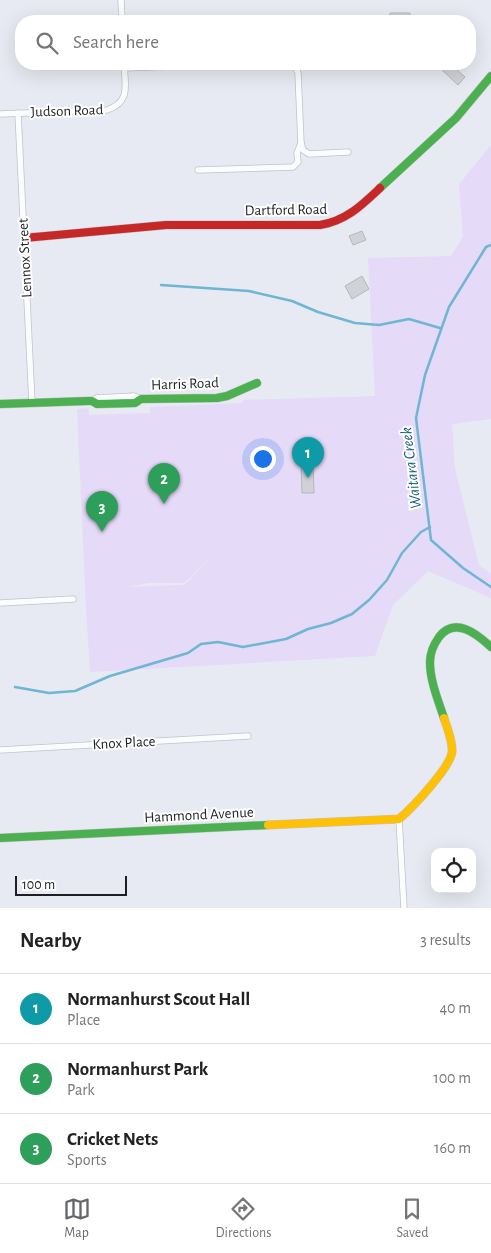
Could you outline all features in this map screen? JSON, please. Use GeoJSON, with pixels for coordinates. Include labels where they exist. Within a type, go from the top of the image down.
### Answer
{"type":"FeatureCollection","features":[{"type":"Feature","properties":{"kind":"street"},"geometry":{"type":"LineString","coordinates":[[121,0],[122,15]]}},
{"type":"Feature","properties":{"kind":"street","name":"Judson Road"},"geometry":{"type":"LineString","coordinates":[[0,114],[107,110],[116,108],[123,102],[125,90],[124,70]]}},
{"type":"Feature","properties":{"kind":"street"},"geometry":{"type":"LineString","coordinates":[[297,70],[301,144],[304,150],[309,154],[348,152]]}},
{"type":"Feature","properties":{"kind":"street","name":"Dartford Road"},"geometry":{"type":"LineString","coordinates":[[24,238],[166,225],[334,223],[355,211],[456,118],[491,76]]}},
{"type":"Feature","properties":{"kind":"street","name":"Lennox Street"},"geometry":{"type":"LineString","coordinates":[[18,113],[32,403]]}},
{"type":"Feature","properties":{"kind":"street"},"geometry":{"type":"LineString","coordinates":[[198,170],[293,166],[298,162],[297,153],[301,144]]}},
{"type":"Feature","properties":{"kind":"street","name":"Harris Road"},"geometry":{"type":"LineString","coordinates":[[0,404],[92,401],[97,404],[134,403],[141,399],[216,398],[227,396],[257,383]]}},
{"type":"Feature","properties":{"kind":"street"},"geometry":{"type":"LineString","coordinates":[[0,602],[73,599]]}},
{"type":"Feature","properties":{"kind":"street"},"geometry":{"type":"LineString","coordinates":[[404,908],[399,820],[440,772],[452,753],[430,666],[431,648],[443,631],[454,626],[469,629],[491,647]]}},
{"type":"Feature","properties":{"kind":"street","name":"Knox Place"},"geometry":{"type":"LineString","coordinates":[[0,750],[248,736]]}},
{"type":"Feature","properties":{"kind":"street","name":"Hammond Avenue"},"geometry":{"type":"LineString","coordinates":[[0,838],[399,820]]}},
{"type":"Feature","properties":{"kind":"shaded area"},"geometry":{"type":"Polygon","coordinates":[[[491,145],[491,419],[452,424],[455,468],[479,565],[491,574],[491,598],[428,571],[393,605],[375,656],[90,672],[77,409],[88,408],[89,415],[150,413],[150,407],[243,403],[243,400],[375,396],[368,258],[451,256],[463,237],[459,184],[491,145]],[[215,552],[183,583],[148,583],[127,587],[183,585],[189,581],[215,552]]]}},
{"type":"Feature","properties":{"kind":"building"},"geometry":{"type":"Polygon","coordinates":[[[390,13],[410,13],[410,15],[390,15],[390,13]]]}},
{"type":"Feature","properties":{"kind":"building"},"geometry":{"type":"Polygon","coordinates":[[[442,70],[457,70],[465,77],[458,85],[442,70]]]}},
{"type":"Feature","properties":{"kind":"building"},"geometry":{"type":"Polygon","coordinates":[[[362,231],[366,240],[353,245],[349,236],[362,231]]]}},
{"type":"Feature","properties":{"kind":"building"},"geometry":{"type":"Polygon","coordinates":[[[362,276],[369,289],[352,299],[345,286],[362,276]]]}},
{"type":"Feature","properties":{"kind":"building"},"geometry":{"type":"Polygon","coordinates":[[[301,463],[313,463],[314,493],[302,493],[301,463]]]}},
{"type":"Feature","properties":{"kind":"waterway","name":"Waitara Creek"},"geometry":{"type":"LineString","coordinates":[[491,245],[486,247],[449,307],[425,375],[416,418],[431,540],[463,568],[491,587]]}},
{"type":"Feature","properties":{"kind":"waterway"},"geometry":{"type":"LineString","coordinates":[[161,285],[249,291],[292,301],[318,312],[355,323],[379,325],[409,319],[440,328]]}},
{"type":"Feature","properties":{"kind":"waterway"},"geometry":{"type":"LineString","coordinates":[[15,687],[49,693],[75,691],[110,676],[188,653],[201,644],[218,642],[243,647],[286,639],[308,629],[331,623],[352,614],[369,600],[387,580],[402,553],[421,532],[430,527]]}},
{"type":"Feature","properties":{"kind":"traffic: fast"},"geometry":{"type":"LineString","coordinates":[[380,188],[456,118],[491,76]]}},
{"type":"Feature","properties":{"kind":"traffic: fast"},"geometry":{"type":"LineString","coordinates":[[0,404],[88,401],[97,404],[135,403],[141,399],[217,398],[227,396],[257,383]]}},
{"type":"Feature","properties":{"kind":"traffic: fast"},"geometry":{"type":"LineString","coordinates":[[444,718],[430,669],[431,655],[437,640],[445,631],[459,628],[473,633],[491,647]]}},
{"type":"Feature","properties":{"kind":"traffic: fast"},"geometry":{"type":"LineString","coordinates":[[0,838],[268,825]]}},
{"type":"Feature","properties":{"kind":"traffic: slow"},"geometry":{"type":"LineString","coordinates":[[268,825],[399,819],[430,787],[450,759],[452,743],[444,718]]}},
{"type":"Feature","properties":{"kind":"traffic: jam"},"geometry":{"type":"LineString","coordinates":[[24,238],[166,225],[320,225],[346,216],[380,188]]}},
{"type":"Feature","properties":{"kind":"place","name":"Normanhurst Scout Hall"},"geometry":{"type":"Point","coordinates":[308,478]}},
{"type":"Feature","properties":{"kind":"place","name":"Normanhurst Park"},"geometry":{"type":"Point","coordinates":[164,504]}},
{"type":"Feature","properties":{"kind":"place","name":"Cricket Nets"},"geometry":{"type":"Point","coordinates":[102,532]}}]}
